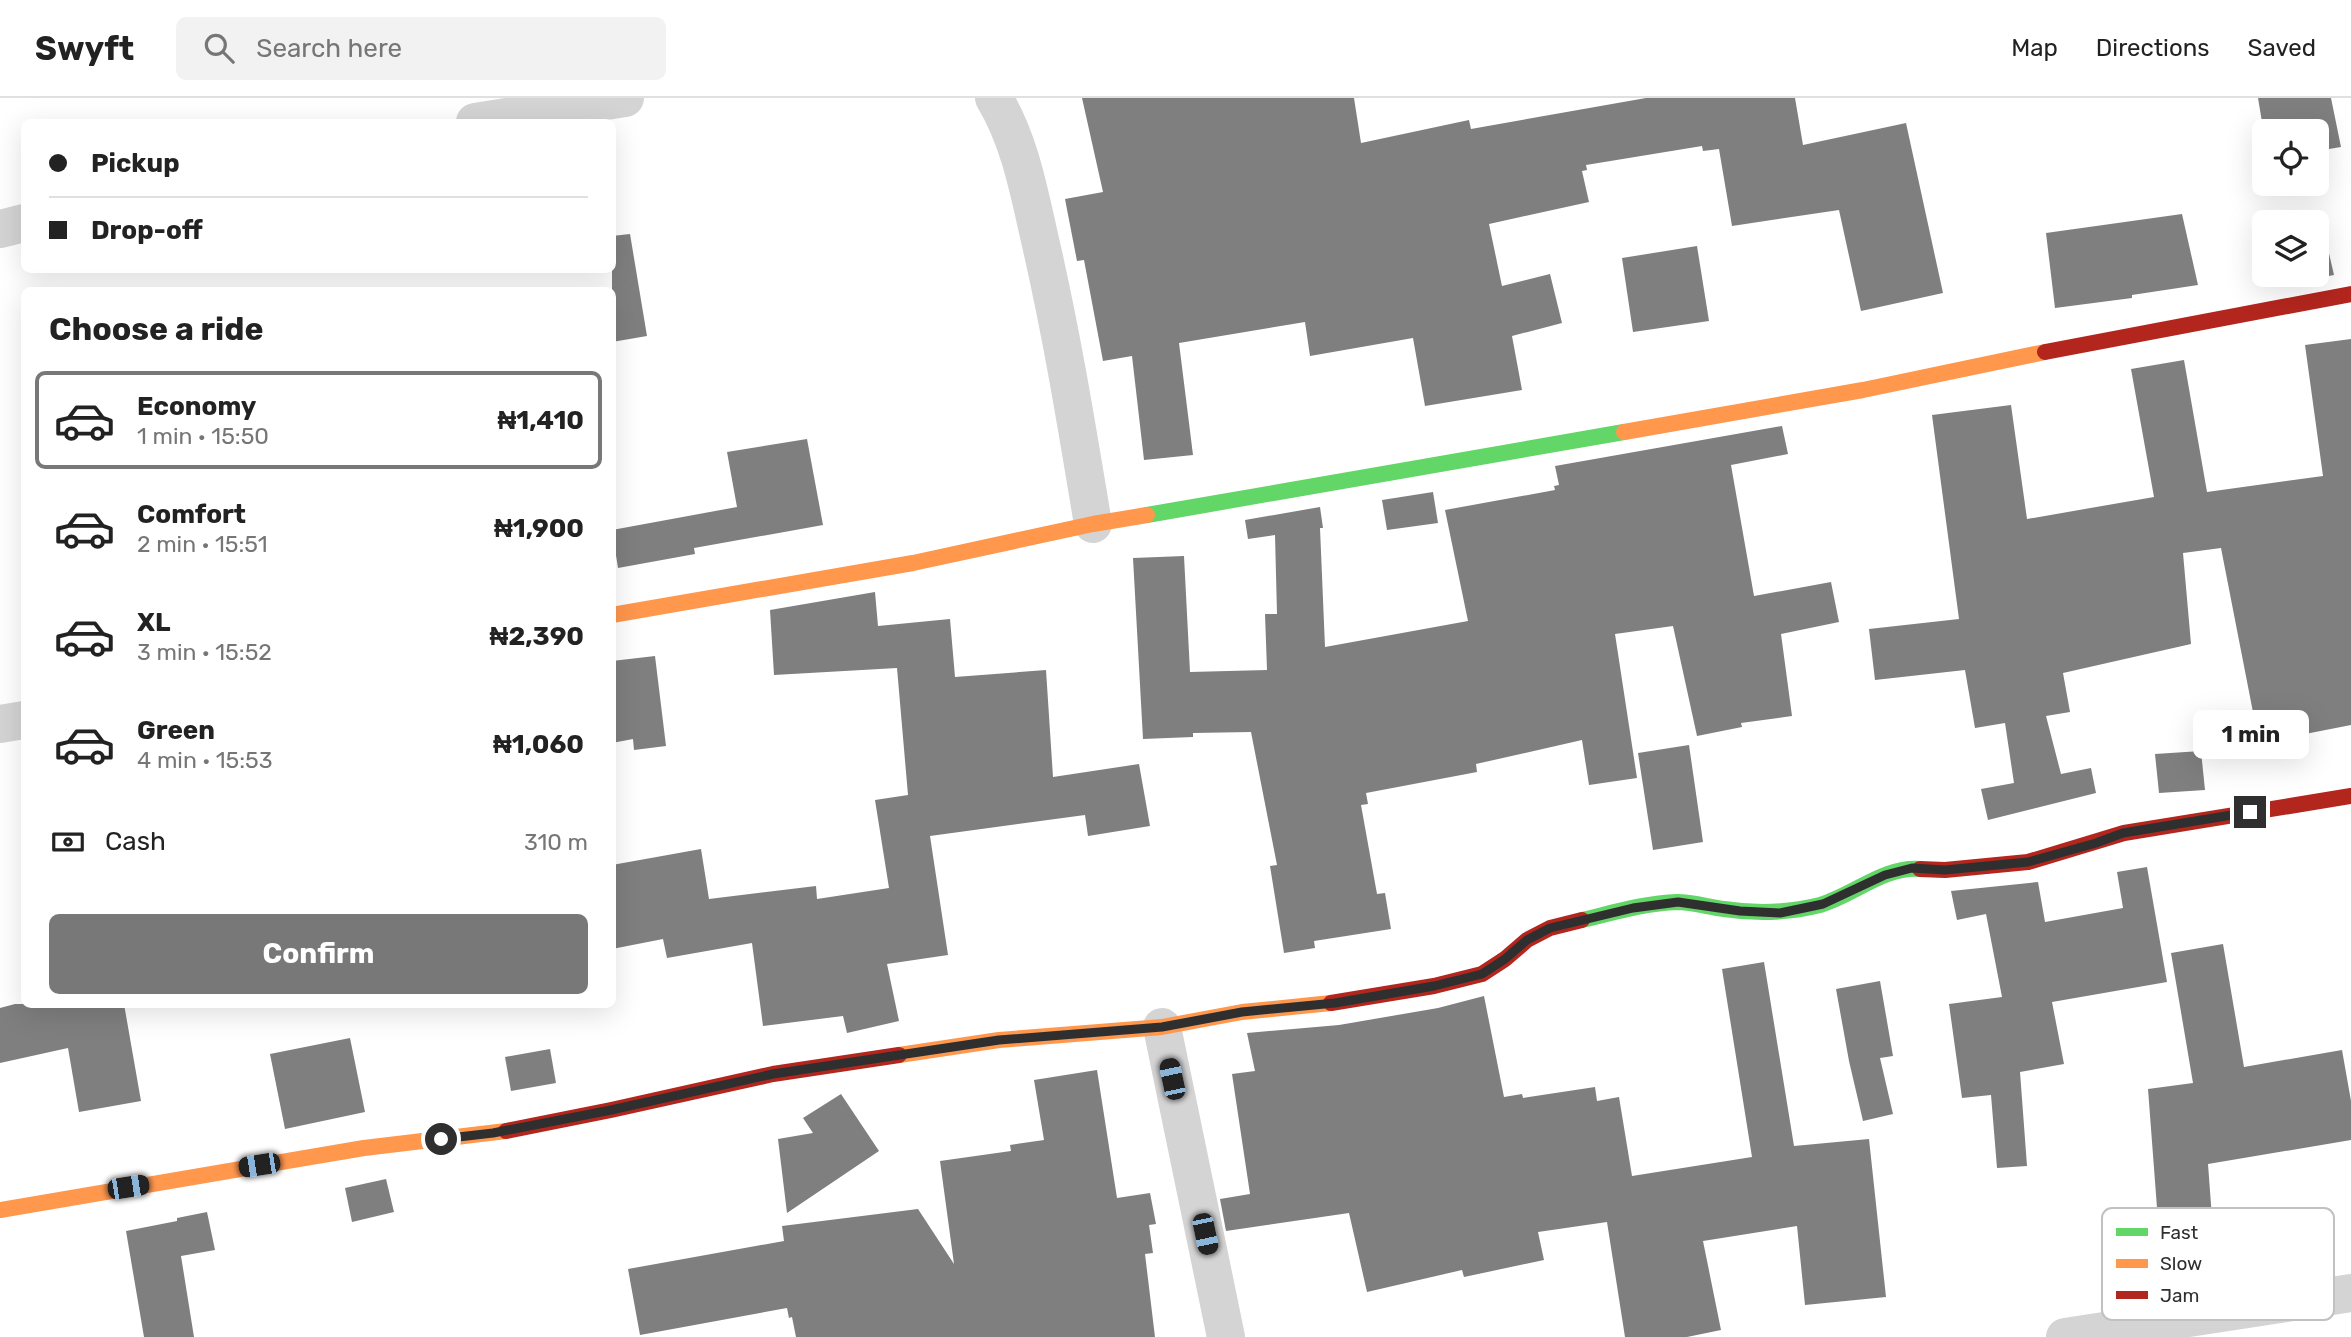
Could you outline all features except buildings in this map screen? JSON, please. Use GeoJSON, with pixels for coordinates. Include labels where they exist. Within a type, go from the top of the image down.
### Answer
{"type":"FeatureCollection","features":[{"type":"Feature","properties":{"kind":"street"},"geometry":{"type":"LineString","coordinates":[[494,119],[625,98]]}},
{"type":"Feature","properties":{"kind":"street"},"geometry":{"type":"LineString","coordinates":[[994,98],[1005,116],[1017,151],[1044,254],[1065,353],[1093,524]]}},
{"type":"Feature","properties":{"kind":"street"},"geometry":{"type":"LineString","coordinates":[[0,229],[21,224]]}},
{"type":"Feature","properties":{"kind":"street"},"geometry":{"type":"LineString","coordinates":[[616,614],[895,568],[1093,524],[1863,390],[2071,346],[2351,294]]}},
{"type":"Feature","properties":{"kind":"street"},"geometry":{"type":"LineString","coordinates":[[0,724],[21,720]]}},
{"type":"Feature","properties":{"kind":"street"},"geometry":{"type":"LineString","coordinates":[[0,1210],[364,1148],[493,1133],[787,1072],[999,1040],[1162,1027],[1242,1012],[1335,1003],[1434,986],[1482,974],[1527,940],[1550,928],[1633,908],[1678,902],[1740,911],[1780,913],[1823,904],[1885,875],[1912,868],[1945,870],[2028,862],[2123,833],[2351,796]]}},
{"type":"Feature","properties":{"kind":"street"},"geometry":{"type":"LineString","coordinates":[[1162,1027],[1226,1337]]}},
{"type":"Feature","properties":{"kind":"street"},"geometry":{"type":"LineString","coordinates":[[2065,1337],[2176,1320]]}},
{"type":"Feature","properties":{"kind":"traffic: fast"},"geometry":{"type":"LineString","coordinates":[[1147,515],[1624,432]]}},
{"type":"Feature","properties":{"kind":"traffic: fast"},"geometry":{"type":"LineString","coordinates":[[1582,920],[1641,906],[1677,902],[1748,912],[1796,910],[1833,900],[1894,872],[1920,869]]}},
{"type":"Feature","properties":{"kind":"traffic: slow"},"geometry":{"type":"LineString","coordinates":[[1624,432],[1863,390],[2045,352]]}},
{"type":"Feature","properties":{"kind":"traffic: slow"},"geometry":{"type":"LineString","coordinates":[[616,614],[913,563],[1147,515]]}},
{"type":"Feature","properties":{"kind":"traffic: slow"},"geometry":{"type":"LineString","coordinates":[[899,1055],[999,1040],[1162,1027],[1242,1012],[1331,1003]]}},
{"type":"Feature","properties":{"kind":"traffic: slow"},"geometry":{"type":"LineString","coordinates":[[0,1210],[364,1148],[506,1131]]}},
{"type":"Feature","properties":{"kind":"traffic: jam"},"geometry":{"type":"LineString","coordinates":[[2045,352],[2351,294]]}},
{"type":"Feature","properties":{"kind":"traffic: jam"},"geometry":{"type":"LineString","coordinates":[[1920,869],[1945,870],[2028,862],[2124,833],[2351,796]]}},
{"type":"Feature","properties":{"kind":"traffic: jam"},"geometry":{"type":"LineString","coordinates":[[1331,1003],[1434,986],[1482,974],[1527,940],[1550,928],[1582,920]]}},
{"type":"Feature","properties":{"kind":"traffic: jam"},"geometry":{"type":"LineString","coordinates":[[506,1131],[773,1074],[899,1055]]}},
{"type":"Feature","properties":{"kind":"route"},"geometry":{"type":"LineString","coordinates":[[441,1139],[493,1133],[611,1110],[773,1074],[999,1040],[1162,1027],[1242,1012],[1335,1003],[1434,986],[1482,974],[1527,940],[1550,928],[1633,908],[1678,902],[1740,911],[1780,913],[1823,904],[1885,875],[1912,868],[1945,870],[2028,862],[2123,833],[2250,812]]}}]}
